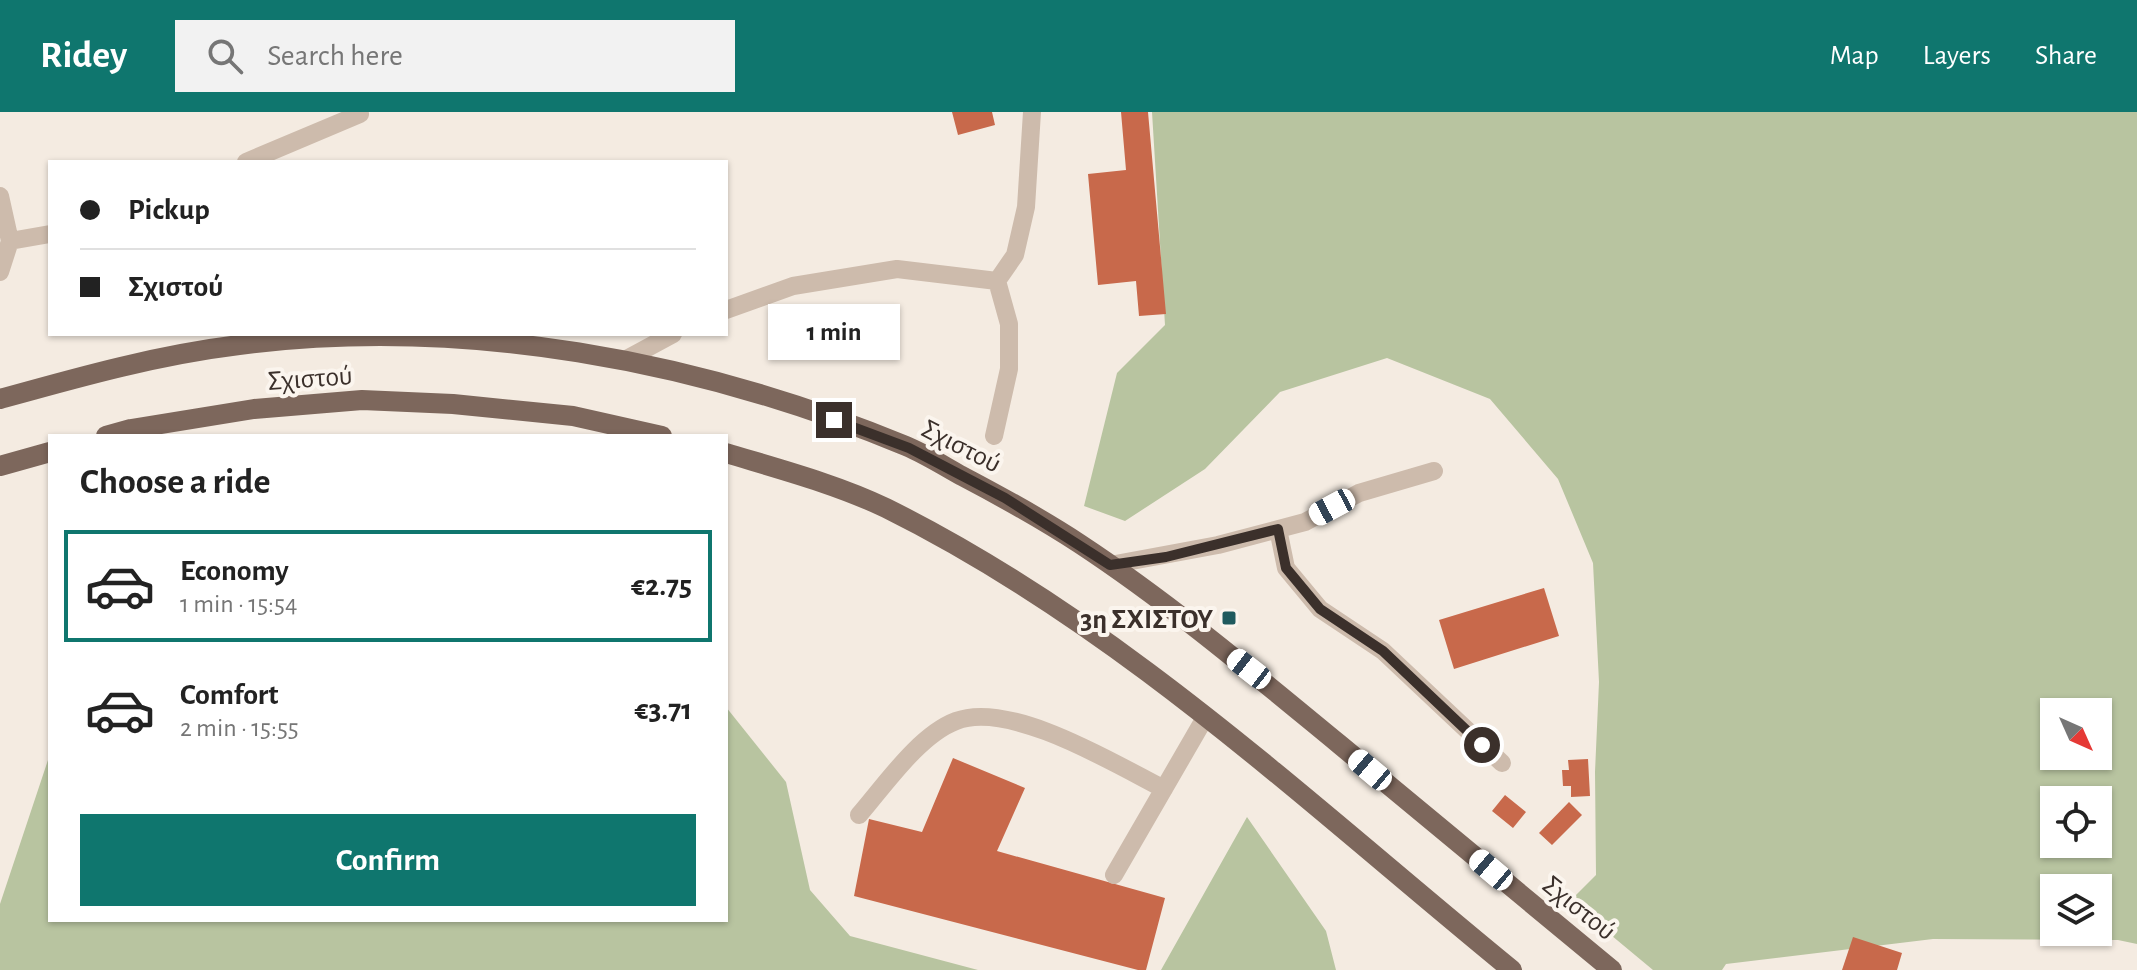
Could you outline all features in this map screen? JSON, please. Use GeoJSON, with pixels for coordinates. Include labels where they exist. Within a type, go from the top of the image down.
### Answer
{"type":"FeatureCollection","features":[{"type":"Feature","properties":{"kind":"main road","name":"Σχιστού"},"geometry":{"type":"LineString","coordinates":[[0,399],[117,366],[225,347],[363,336],[460,340],[583,352],[695,377],[809,411],[909,448],[1005,498],[1159,599],[1249,669],[1612,970]]}},
{"type":"Feature","properties":{"kind":"main road","name":"Σχιστού"},"geometry":{"type":"LineString","coordinates":[[113,434],[254,409],[362,400],[453,404],[573,416],[653,434]]}},
{"type":"Feature","properties":{"kind":"main road"},"geometry":{"type":"LineString","coordinates":[[0,466],[48,453]]}},
{"type":"Feature","properties":{"kind":"main road"},"geometry":{"type":"LineString","coordinates":[[728,454],[793,473],[883,507],[974,555],[1072,617],[1206,716],[1512,970]]}},
{"type":"Feature","properties":{"kind":"lane"},"geometry":{"type":"LineString","coordinates":[[997,281],[1015,255],[1026,207],[1032,112]]}},
{"type":"Feature","properties":{"kind":"lane"},"geometry":{"type":"LineString","coordinates":[[251,160],[360,114]]}},
{"type":"Feature","properties":{"kind":"lane"},"geometry":{"type":"LineString","coordinates":[[0,196],[10,241],[0,272]]}},
{"type":"Feature","properties":{"kind":"lane"},"geometry":{"type":"LineString","coordinates":[[10,241],[48,234]]}},
{"type":"Feature","properties":{"kind":"lane"},"geometry":{"type":"LineString","coordinates":[[728,309],[793,286],[897,269],[997,281]]}},
{"type":"Feature","properties":{"kind":"lane"},"geometry":{"type":"LineString","coordinates":[[994,436],[1009,369],[1009,324],[997,281]]}},
{"type":"Feature","properties":{"kind":"lane"},"geometry":{"type":"LineString","coordinates":[[623,361],[669,336]]}},
{"type":"Feature","properties":{"kind":"lane"},"geometry":{"type":"LineString","coordinates":[[1110,565],[1166,557],[1305,522],[1359,493],[1434,471]]}},
{"type":"Feature","properties":{"kind":"lane"},"geometry":{"type":"LineString","coordinates":[[1278,529],[1286,568],[1320,609],[1383,651],[1502,763]]}},
{"type":"Feature","properties":{"kind":"lane"},"geometry":{"type":"LineString","coordinates":[[859,815],[914,750],[955,721],[980,715],[1020,722],[1087,749],[1164,789]]}},
{"type":"Feature","properties":{"kind":"lane"},"geometry":{"type":"LineString","coordinates":[[1114,875],[1206,716]]}},
{"type":"Feature","properties":{"kind":"green space"},"geometry":{"type":"Polygon","coordinates":[[[1152,112],[2137,112],[2137,944],[2112,940],[2112,874],[2040,874],[2040,940],[1933,939],[1726,964],[1722,970],[1653,970],[1570,901],[1596,875],[1595,772],[1599,682],[1593,563],[1558,479],[1490,399],[1387,358],[1280,392],[1205,469],[1125,521],[1084,506],[1117,373],[1165,325],[1152,112]]]}},
{"type":"Feature","properties":{"kind":"green space"},"geometry":{"type":"Polygon","coordinates":[[[728,710],[786,782],[810,890],[850,936],[978,970],[0,970],[0,904],[48,760],[48,922],[728,922],[728,710]]]}},
{"type":"Feature","properties":{"kind":"green space"},"geometry":{"type":"Polygon","coordinates":[[[1247,817],[1326,931],[1336,970],[1161,970],[1247,817]]]}},
{"type":"Feature","properties":{"kind":"building"},"geometry":{"type":"Polygon","coordinates":[[[952,112],[992,112],[995,125],[958,135],[952,112]]]}},
{"type":"Feature","properties":{"kind":"building"},"geometry":{"type":"Polygon","coordinates":[[[1121,112],[1148,112],[1166,314],[1139,316],[1136,281],[1098,285],[1088,174],[1126,170],[1121,112]]]}},
{"type":"Feature","properties":{"kind":"building"},"geometry":{"type":"Polygon","coordinates":[[[1544,588],[1559,636],[1454,669],[1439,620],[1544,588]]]}},
{"type":"Feature","properties":{"kind":"building"},"geometry":{"type":"Polygon","coordinates":[[[953,758],[1025,788],[997,851],[1165,898],[1146,970],[854,896],[869,819],[922,832],[953,758]]]}},
{"type":"Feature","properties":{"kind":"building"},"geometry":{"type":"Polygon","coordinates":[[[1588,759],[1590,796],[1571,797],[1571,786],[1563,786],[1562,770],[1569,770],[1568,760],[1588,759]]]}},
{"type":"Feature","properties":{"kind":"building"},"geometry":{"type":"Polygon","coordinates":[[[1505,795],[1526,812],[1513,828],[1492,811],[1505,795]]]}},
{"type":"Feature","properties":{"kind":"building"},"geometry":{"type":"Polygon","coordinates":[[[1569,802],[1582,815],[1552,845],[1539,833],[1569,802]]]}},
{"type":"Feature","properties":{"kind":"building"},"geometry":{"type":"Polygon","coordinates":[[[1853,937],[1902,953],[1897,970],[1842,970],[1853,937]]]}},
{"type":"Feature","properties":{"kind":"place","name":"3η ΣΧΙΣΤΟΥ"},"geometry":{"type":"Point","coordinates":[1229,618]}},
{"type":"Feature","properties":{"kind":"route"},"geometry":{"type":"LineString","coordinates":[[834,420],[909,448],[1005,498],[1110,565],[1166,557],[1278,529],[1286,568],[1320,609],[1383,651],[1482,745]]}}]}
